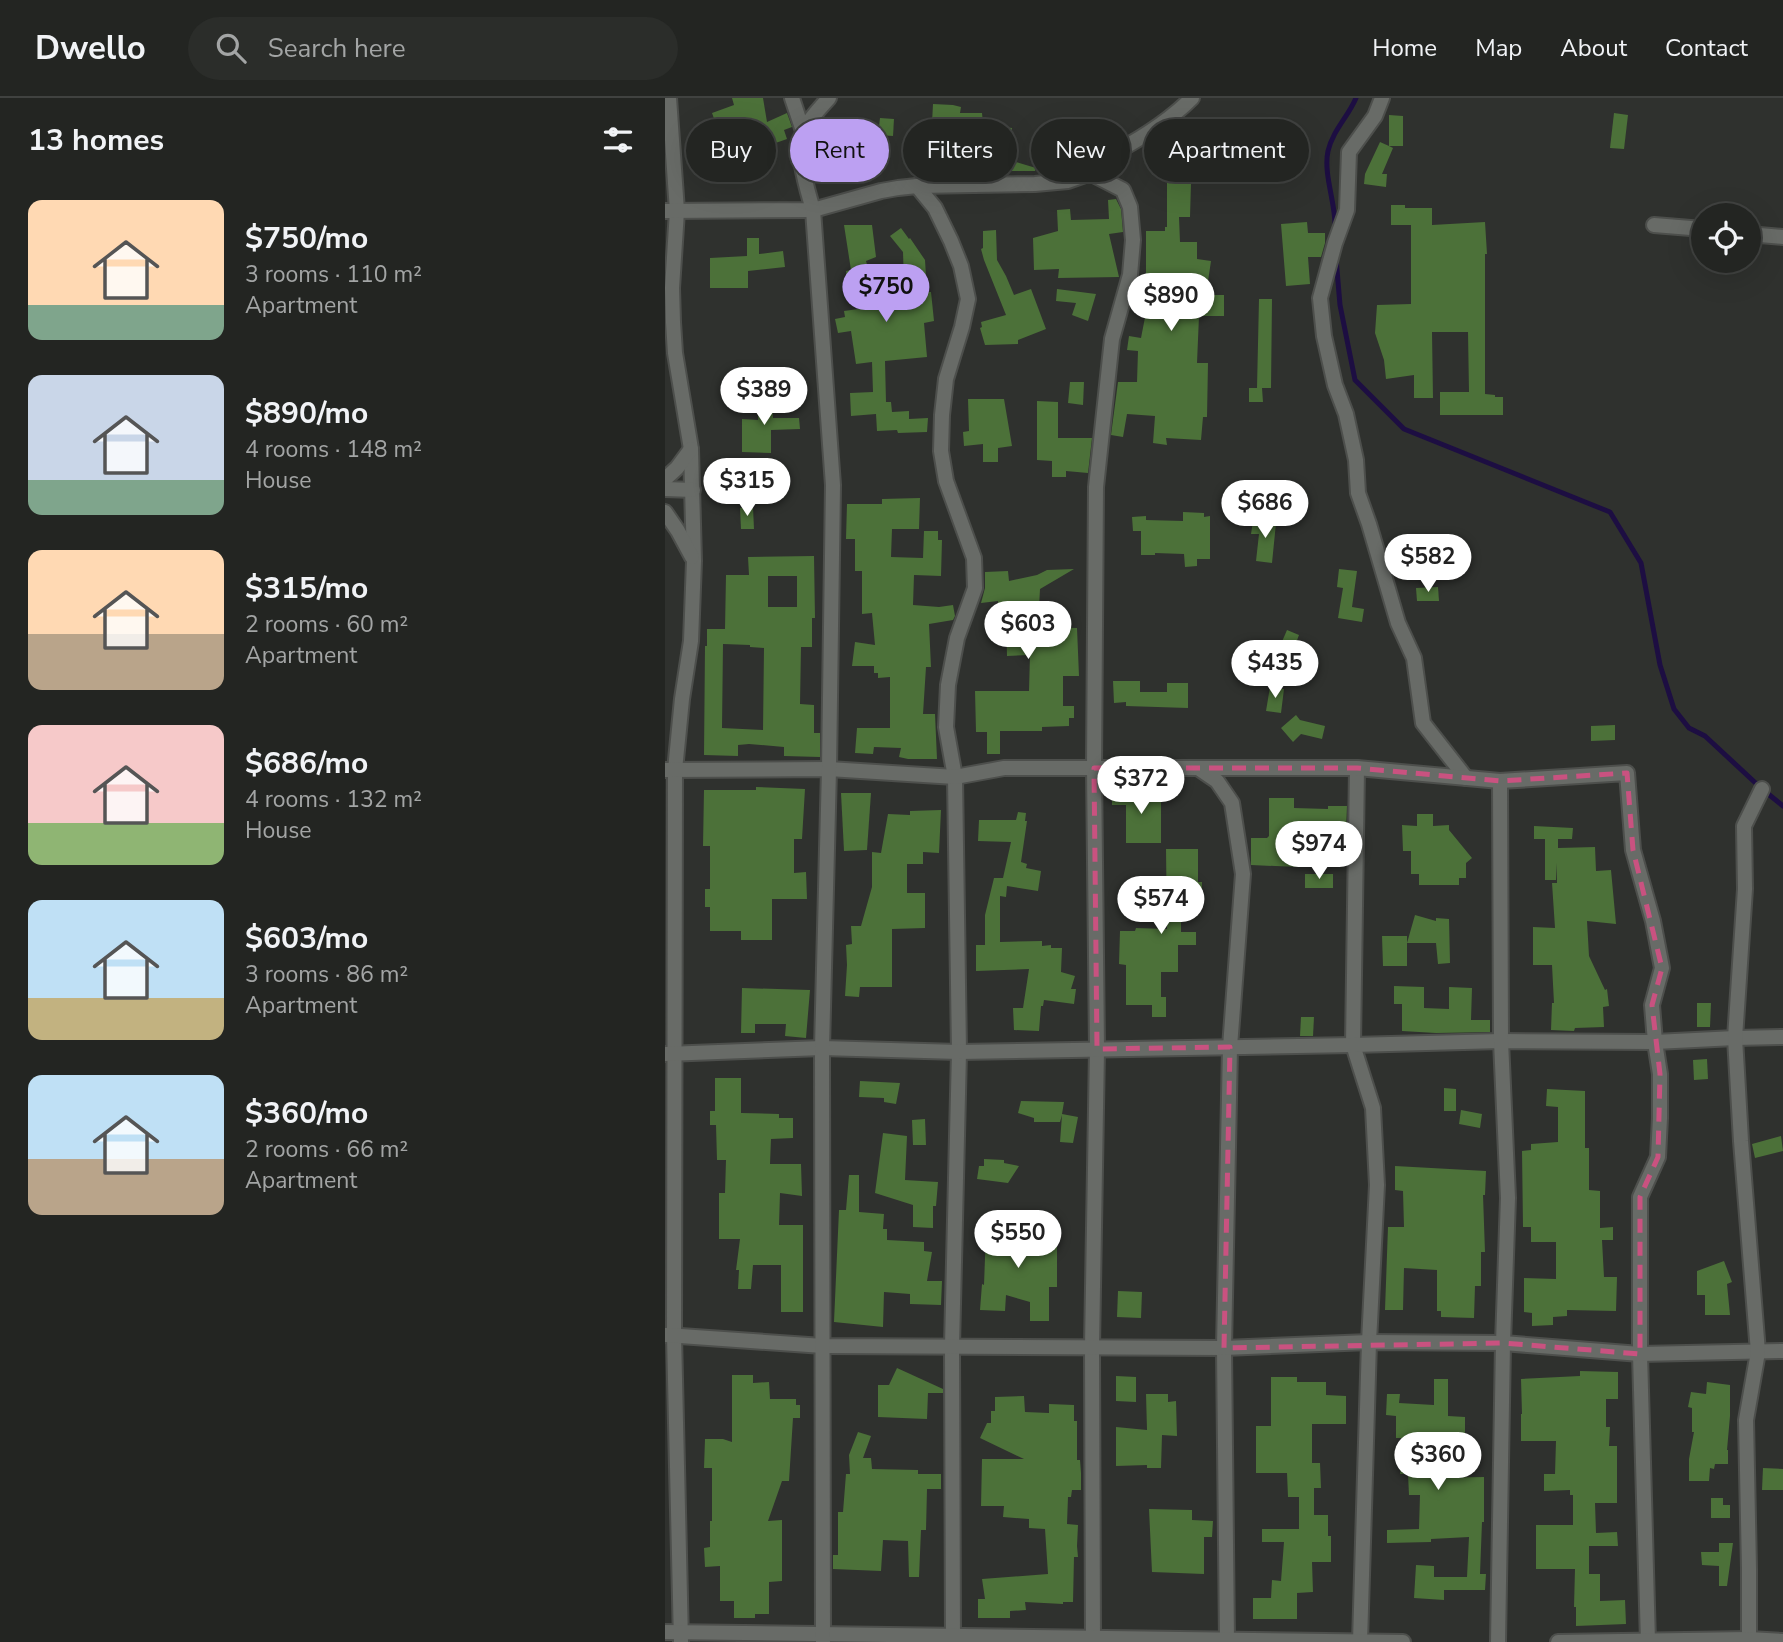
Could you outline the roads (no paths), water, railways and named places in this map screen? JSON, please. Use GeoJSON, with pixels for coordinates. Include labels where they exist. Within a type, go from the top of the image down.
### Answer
{"type":"FeatureCollection","features":[{"type":"Feature","properties":{"kind":"street"},"geometry":{"type":"LineString","coordinates":[[669,98],[673,322],[675,353],[691,449],[694,561],[691,641],[670,770],[669,1335],[681,1637]]}},
{"type":"Feature","properties":{"kind":"street"},"geometry":{"type":"LineString","coordinates":[[792,98],[799,119]]}},
{"type":"Feature","properties":{"kind":"street"},"geometry":{"type":"LineString","coordinates":[[810,119],[829,98]]}},
{"type":"Feature","properties":{"kind":"street"},"geometry":{"type":"LineString","coordinates":[[1130,143],[1175,115],[1192,98]]}},
{"type":"Feature","properties":{"kind":"street"},"geometry":{"type":"LineString","coordinates":[[1382,98],[1375,116],[1349,152],[1347,210],[1320,298],[1324,337],[1356,460],[1358,493],[1398,623],[1414,658],[1423,723],[1466,778]]}},
{"type":"Feature","properties":{"kind":"street"},"geometry":{"type":"LineString","coordinates":[[806,182],[813,210],[833,485],[822,1048],[823,1638]]}},
{"type":"Feature","properties":{"kind":"street"},"geometry":{"type":"LineString","coordinates":[[671,211],[813,210],[881,191],[917,186],[1057,182]]}},
{"type":"Feature","properties":{"kind":"street"},"geometry":{"type":"LineString","coordinates":[[1093,1640],[1092,1347],[1097,1049],[1094,768],[1096,486],[1112,340],[1130,275],[1133,240],[1130,206],[1122,190],[1107,182]]}},
{"type":"Feature","properties":{"kind":"street"},"geometry":{"type":"LineString","coordinates":[[917,186],[935,208],[951,241],[961,266],[968,299],[946,379],[941,451],[946,481],[974,558],[975,588],[957,638],[948,685],[946,727],[955,777],[959,1052],[952,1346],[953,1639]]}},
{"type":"Feature","properties":{"kind":"street"},"geometry":{"type":"LineString","coordinates":[[1654,225],[1691,228]]}},
{"type":"Feature","properties":{"kind":"street"},"geometry":{"type":"LineString","coordinates":[[1761,235],[1783,237]]}},
{"type":"Feature","properties":{"kind":"street"},"geometry":{"type":"LineString","coordinates":[[665,479],[691,449]]}},
{"type":"Feature","properties":{"kind":"street"},"geometry":{"type":"LineString","coordinates":[[665,489],[693,490]]}},
{"type":"Feature","properties":{"kind":"street"},"geometry":{"type":"LineString","coordinates":[[665,512],[694,561]]}},
{"type":"Feature","properties":{"kind":"street"},"geometry":{"type":"LineString","coordinates":[[670,770],[829,769],[955,777],[1004,768],[1357,768],[1500,781],[1627,774],[1633,850],[1653,921],[1662,968],[1652,1005],[1660,1074],[1658,1157],[1640,1197],[1640,1354],[1648,1641]]}},
{"type":"Feature","properties":{"kind":"street"},"geometry":{"type":"LineString","coordinates":[[1198,768],[1217,781],[1231,803],[1243,874],[1230,1047],[1224,1349],[1227,1641]]}},
{"type":"Feature","properties":{"kind":"street"},"geometry":{"type":"LineString","coordinates":[[1357,768],[1353,1045],[1373,1108],[1377,1185],[1369,1342],[1360,1642]]}},
{"type":"Feature","properties":{"kind":"street"},"geometry":{"type":"LineString","coordinates":[[1499,1642],[1508,1198],[1501,1041],[1500,781]]}},
{"type":"Feature","properties":{"kind":"street"},"geometry":{"type":"LineString","coordinates":[[1749,1639],[1746,1420],[1758,1352],[1735,1038],[1745,889],[1744,827],[1762,789]]}},
{"type":"Feature","properties":{"kind":"street"},"geometry":{"type":"LineString","coordinates":[[670,1054],[822,1048],[959,1052],[1501,1041],[1655,1042],[1783,1037]]}},
{"type":"Feature","properties":{"kind":"street"},"geometry":{"type":"LineString","coordinates":[[669,1335],[823,1346],[1224,1349],[1369,1342],[1503,1343],[1640,1354],[1783,1351]]}},
{"type":"Feature","properties":{"kind":"street"},"geometry":{"type":"LineString","coordinates":[[665,1632],[681,1637],[1403,1642]]}},
{"type":"Feature","properties":{"kind":"street"},"geometry":{"type":"LineString","coordinates":[[1557,1642],[1749,1639],[1783,1641]]}},
{"type":"Feature","properties":{"kind":"waterway"},"geometry":{"type":"LineString","coordinates":[[1335,227],[1327,169],[1328,151],[1333,137],[1356,98]]}},
{"type":"Feature","properties":{"kind":"waterway"},"geometry":{"type":"LineString","coordinates":[[1336,258],[1340,305],[1355,380],[1404,429],[1610,512],[1641,563],[1660,665],[1674,709],[1689,728],[1705,736],[1783,806]]}}]}
